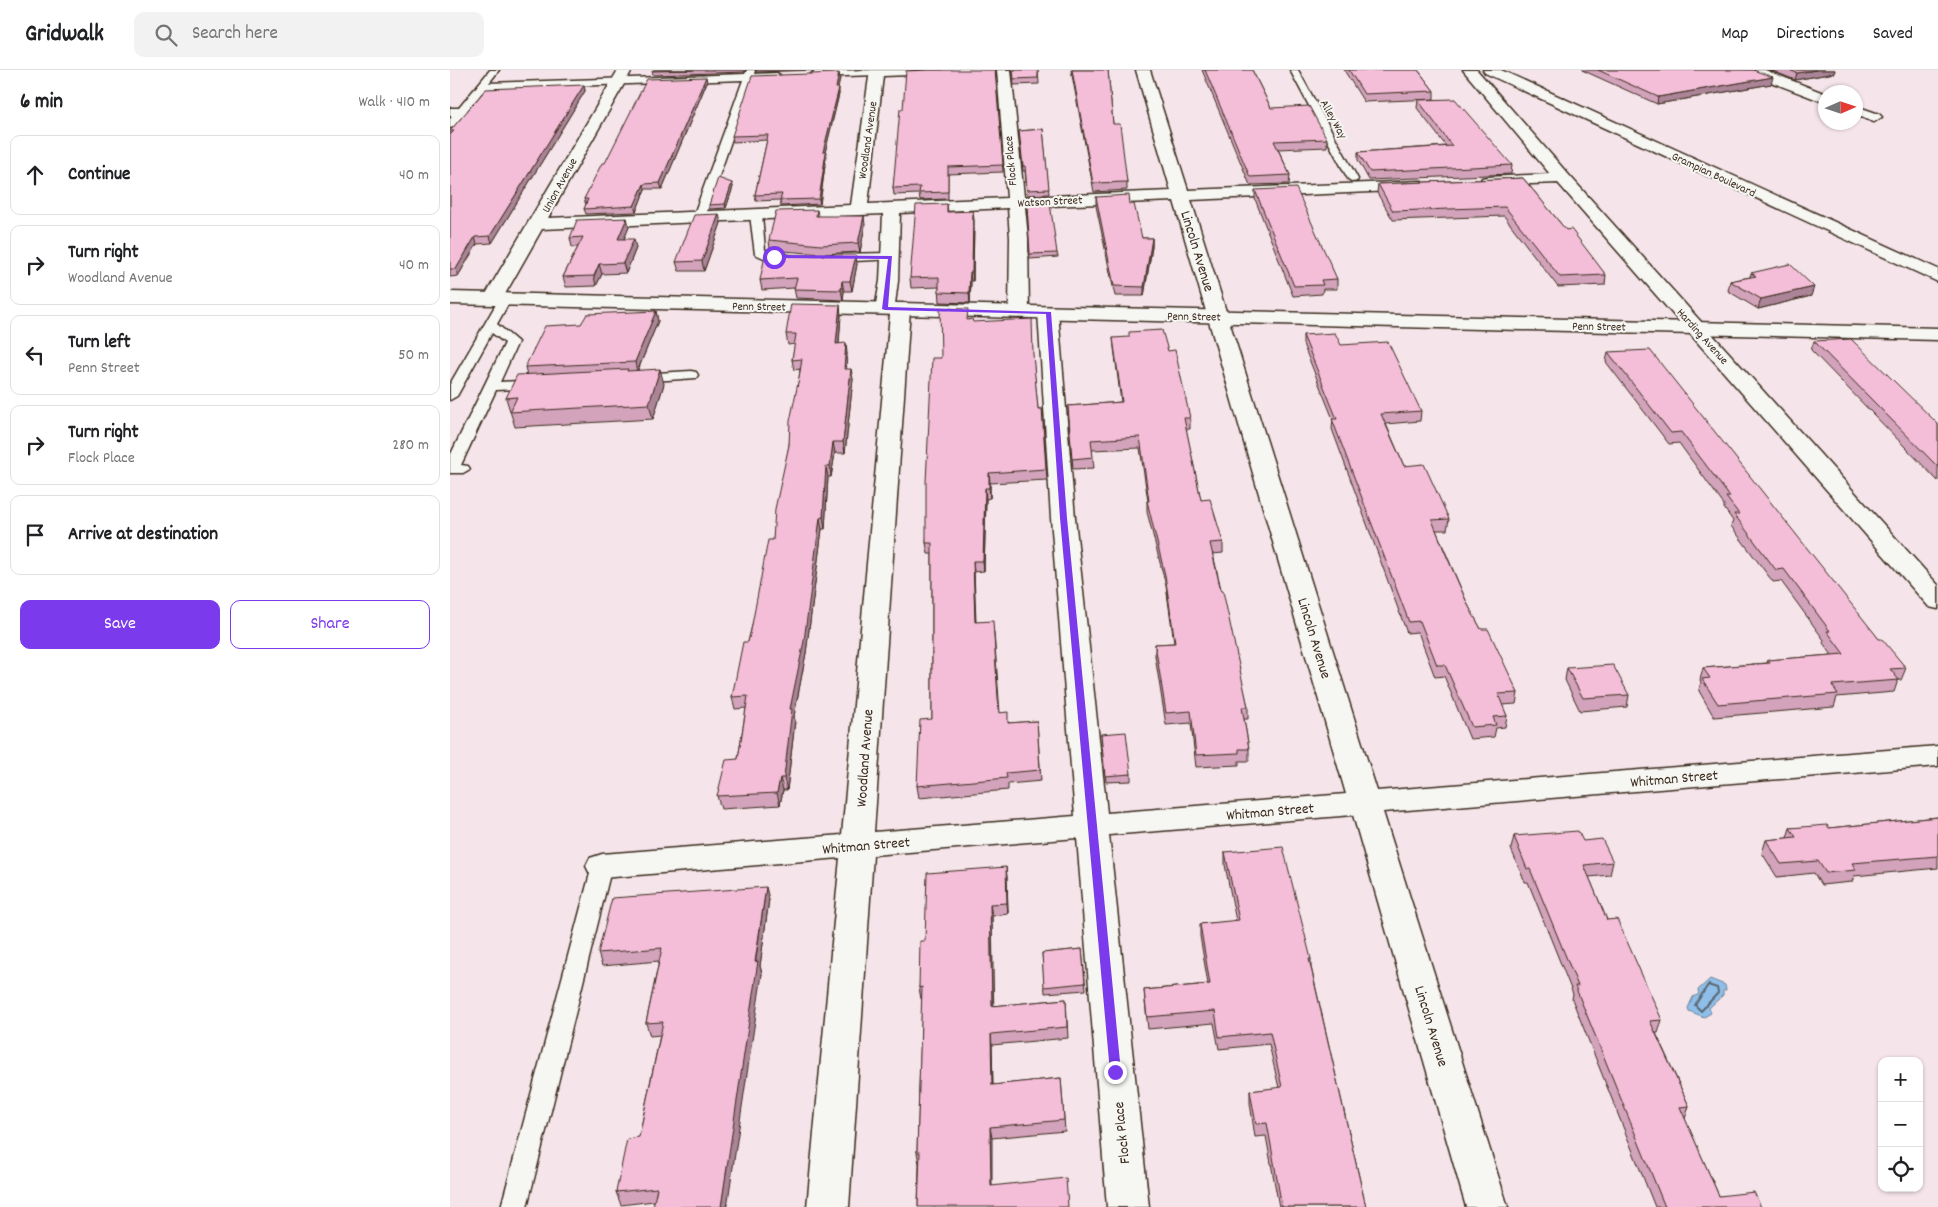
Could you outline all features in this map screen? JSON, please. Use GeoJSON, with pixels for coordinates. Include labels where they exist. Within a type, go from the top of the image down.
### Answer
{"type":"FeatureCollection","features":[{"type":"Feature","properties":{"kind":"street"},"geometry":{"type":"LineString","coordinates":[[877,71],[936,70]]}},
{"type":"Feature","properties":{"kind":"street","name":"Flock Place"},"geometry":{"type":"LineString","coordinates":[[1004,70],[1014,202],[1019,238],[1018,312]]}},
{"type":"Feature","properties":{"kind":"street","name":"Lincoln Avenue"},"geometry":{"type":"LineString","coordinates":[[1143,70],[1487,1207]]}},
{"type":"Feature","properties":{"kind":"street","name":"Harding Avenue"},"geometry":{"type":"LineString","coordinates":[[1470,70],[1562,178],[1938,601]]}},
{"type":"Feature","properties":{"kind":"street","name":"Grampian Boulevard"},"geometry":{"type":"LineString","coordinates":[[1490,70],[1938,276]]}},
{"type":"Feature","properties":{"kind":"street"},"geometry":{"type":"LineString","coordinates":[[1752,70],[1818,96]]}},
{"type":"Feature","properties":{"kind":"street","name":"Woodland Avenue"},"geometry":{"type":"LineString","coordinates":[[859,210],[877,71]]}},
{"type":"Feature","properties":{"kind":"street","name":"Union Avenue"},"geometry":{"type":"LineString","coordinates":[[499,299],[537,224],[621,76]]}},
{"type":"Feature","properties":{"kind":"street"},"geometry":{"type":"LineString","coordinates":[[1863,113],[1874,117]]}},
{"type":"Feature","properties":{"kind":"street"},"geometry":{"type":"LineString","coordinates":[[1475,182],[1562,178]]}},
{"type":"Feature","properties":{"kind":"street","name":"Watson Street"},"geometry":{"type":"LineString","coordinates":[[537,224],[1427,184]]}},
{"type":"Feature","properties":{"kind":"street","name":"Woodland Avenue"},"geometry":{"type":"LineString","coordinates":[[828,1207],[858,845],[893,309],[890,257],[892,208]]}},
{"type":"Feature","properties":{"kind":"street","name":"Penn Street"},"geometry":{"type":"LineString","coordinates":[[450,298],[1938,334]]}},
{"type":"Feature","properties":{"kind":"street","name":"Flock Place"},"geometry":{"type":"LineString","coordinates":[[1048,312],[1064,518],[1128,1207]]}},
{"type":"Feature","properties":{"kind":"street","name":"Whitman Street"},"geometry":{"type":"LineString","coordinates":[[602,866],[1938,756]]}},
{"type":"Feature","properties":{"kind":"lane"},"geometry":{"type":"LineString","coordinates":[[450,125],[455,112],[482,86],[495,70]]}},
{"type":"Feature","properties":{"kind":"lane","name":"Alley Way"},"geometry":{"type":"LineString","coordinates":[[1294,70],[1353,180]]}},
{"type":"Feature","properties":{"kind":"lane"},"geometry":{"type":"LineString","coordinates":[[803,75],[877,71]]}},
{"type":"Feature","properties":{"kind":"lane"},"geometry":{"type":"LineString","coordinates":[[482,86],[621,76],[749,73],[784,75]]}},
{"type":"Feature","properties":{"kind":"lane"},"geometry":{"type":"LineString","coordinates":[[699,217],[705,196],[734,122],[749,73]]}},
{"type":"Feature","properties":{"kind":"lane"},"geometry":{"type":"LineString","coordinates":[[756,215],[759,252],[774,257],[804,258]]}},
{"type":"Feature","properties":{"kind":"lane"},"geometry":{"type":"LineString","coordinates":[[824,258],[890,257]]}},
{"type":"Feature","properties":{"kind":"lane"},"geometry":{"type":"LineString","coordinates":[[450,396],[490,325],[499,299]]}},
{"type":"Feature","properties":{"kind":"lane"},"geometry":{"type":"LineString","coordinates":[[463,469],[451,470],[512,342],[490,325]]}},
{"type":"Feature","properties":{"kind":"lane"},"geometry":{"type":"LineString","coordinates":[[624,378],[691,374]]}},
{"type":"Feature","properties":{"kind":"lane"},"geometry":{"type":"LineString","coordinates":[[490,386],[548,383]]}},
{"type":"Feature","properties":{"kind":"lane"},"geometry":{"type":"LineString","coordinates":[[514,1207],[602,866]]}},
{"type":"Feature","properties":{"kind":"water"},"geometry":{"type":"Polygon","coordinates":[[[1710,979],[1725,985],[1726,990],[1709,1008],[1711,1013],[1704,1017],[1689,1011],[1688,1008],[1693,997],[1699,994],[1698,990],[1710,979]]]}},
{"type":"Feature","properties":{"kind":"building"},"geometry":{"type":"Polygon","coordinates":[[[653,70],[693,70],[652,71],[653,70]]]}},
{"type":"Feature","properties":{"kind":"building"},"geometry":{"type":"Polygon","coordinates":[[[995,70],[1003,165],[948,167],[948,192],[919,193],[920,187],[893,188],[900,109],[903,109],[906,71],[995,70]]]}},
{"type":"Feature","properties":{"kind":"building"},"geometry":{"type":"Polygon","coordinates":[[[1013,70],[1038,70],[1038,78],[1014,79],[1013,70]]]}},
{"type":"Feature","properties":{"kind":"building"},"geometry":{"type":"Polygon","coordinates":[[[1072,70],[1108,70],[1113,124],[1120,124],[1127,182],[1093,183],[1072,70]]]}},
{"type":"Feature","properties":{"kind":"building"},"geometry":{"type":"Polygon","coordinates":[[[1205,70],[1252,70],[1271,108],[1309,106],[1327,139],[1274,141],[1290,175],[1250,177],[1205,70]]]}},
{"type":"Feature","properties":{"kind":"building"},"geometry":{"type":"Polygon","coordinates":[[[1349,70],[1418,70],[1434,91],[1364,94],[1349,70]]]}},
{"type":"Feature","properties":{"kind":"building"},"geometry":{"type":"Polygon","coordinates":[[[1598,70],[1753,70],[1773,77],[1658,97],[1598,70]]]}},
{"type":"Feature","properties":{"kind":"building"},"geometry":{"type":"Polygon","coordinates":[[[1789,70],[1816,70],[1797,73],[1789,70]]]}},
{"type":"Feature","properties":{"kind":"building"},"geometry":{"type":"Polygon","coordinates":[[[839,73],[836,88],[839,88],[823,152],[826,152],[819,199],[780,200],[782,194],[755,195],[768,135],[732,136],[752,76],[839,73]]]}},
{"type":"Feature","properties":{"kind":"building"},"geometry":{"type":"Polygon","coordinates":[[[706,77],[660,183],[644,184],[634,206],[584,209],[588,199],[584,199],[602,163],[605,163],[647,79],[706,77]]]}},
{"type":"Feature","properties":{"kind":"building"},"geometry":{"type":"Polygon","coordinates":[[[584,85],[490,236],[475,237],[456,269],[450,269],[450,135],[454,131],[450,131],[486,89],[584,85]]]}},
{"type":"Feature","properties":{"kind":"building"},"geometry":{"type":"Polygon","coordinates":[[[1455,99],[1512,165],[1370,172],[1358,152],[1452,146],[1418,100],[1455,99]]]}},
{"type":"Feature","properties":{"kind":"building"},"geometry":{"type":"Polygon","coordinates":[[[1043,129],[1049,189],[1027,190],[1019,131],[1043,129]]]}},
{"type":"Feature","properties":{"kind":"building"},"geometry":{"type":"Polygon","coordinates":[[[718,178],[732,183],[725,204],[709,205],[718,178]]]}},
{"type":"Feature","properties":{"kind":"building"},"geometry":{"type":"Polygon","coordinates":[[[1523,178],[1566,230],[1571,229],[1606,275],[1560,277],[1505,207],[1393,211],[1378,184],[1523,178]]]}},
{"type":"Feature","properties":{"kind":"building"},"geometry":{"type":"Polygon","coordinates":[[[1296,188],[1337,279],[1321,280],[1323,285],[1294,286],[1255,190],[1296,188]]]}},
{"type":"Feature","properties":{"kind":"building"},"geometry":{"type":"Polygon","coordinates":[[[1129,195],[1130,204],[1134,204],[1142,238],[1152,238],[1144,287],[1114,286],[1096,197],[1129,195]]]}},
{"type":"Feature","properties":{"kind":"building"},"geometry":{"type":"Polygon","coordinates":[[[1050,203],[1057,253],[1030,254],[1027,204],[1050,203]]]}},
{"type":"Feature","properties":{"kind":"building"},"geometry":{"type":"Polygon","coordinates":[[[947,204],[947,212],[973,211],[972,272],[970,272],[969,293],[939,292],[939,277],[910,278],[916,205],[947,204]]]}},
{"type":"Feature","properties":{"kind":"building"},"geometry":{"type":"Polygon","coordinates":[[[817,210],[816,216],[864,216],[858,243],[821,245],[769,240],[776,211],[817,210]]]}},
{"type":"Feature","properties":{"kind":"building"},"geometry":{"type":"Polygon","coordinates":[[[719,214],[702,261],[676,262],[694,215],[719,214]]]}},
{"type":"Feature","properties":{"kind":"building"},"geometry":{"type":"Polygon","coordinates":[[[627,218],[618,239],[634,239],[623,263],[599,264],[594,276],[563,277],[583,237],[570,238],[577,220],[627,218]]]}},
{"type":"Feature","properties":{"kind":"building"},"geometry":{"type":"Polygon","coordinates":[[[766,251],[795,255],[856,255],[850,281],[842,281],[841,290],[794,289],[797,278],[760,280],[766,251]]]}},
{"type":"Feature","properties":{"kind":"building"},"geometry":{"type":"Polygon","coordinates":[[[1790,264],[1814,287],[1761,299],[1730,281],[1756,276],[1751,273],[1790,264]]]}},
{"type":"Feature","properties":{"kind":"building"},"geometry":{"type":"Polygon","coordinates":[[[791,304],[840,305],[836,344],[846,343],[844,369],[851,369],[843,442],[833,442],[830,466],[826,466],[823,517],[820,518],[804,641],[790,709],[792,709],[784,778],[780,778],[777,793],[717,796],[726,760],[738,759],[748,696],[732,697],[743,642],[748,642],[751,630],[768,540],[773,540],[775,509],[789,445],[790,421],[802,359],[792,360],[796,334],[786,334],[791,304]]]}},
{"type":"Feature","properties":{"kind":"building"},"geometry":{"type":"Polygon","coordinates":[[[940,308],[968,309],[967,320],[972,319],[973,322],[1032,319],[1038,409],[1042,409],[1046,469],[989,473],[989,488],[985,488],[983,561],[973,561],[975,622],[993,621],[999,713],[1008,712],[1008,723],[1037,721],[1040,770],[1006,773],[1007,778],[917,786],[920,720],[932,719],[932,543],[926,543],[926,482],[932,358],[941,358],[940,308]]]}},
{"type":"Feature","properties":{"kind":"building"},"geometry":{"type":"Polygon","coordinates":[[[656,311],[635,362],[525,367],[545,326],[581,324],[587,314],[656,311]]]}},
{"type":"Feature","properties":{"kind":"building"},"geometry":{"type":"Polygon","coordinates":[[[1162,330],[1168,351],[1175,350],[1190,418],[1184,418],[1201,500],[1210,499],[1223,542],[1210,543],[1221,591],[1223,591],[1248,707],[1242,707],[1249,749],[1239,749],[1239,753],[1196,755],[1191,711],[1166,713],[1155,644],[1175,643],[1165,575],[1147,501],[1149,501],[1140,437],[1091,440],[1093,457],[1072,459],[1068,406],[1122,402],[1113,338],[1129,337],[1129,332],[1162,330]]]}},
{"type":"Feature","properties":{"kind":"building"},"geometry":{"type":"Polygon","coordinates":[[[1335,333],[1341,345],[1388,342],[1421,411],[1381,414],[1404,466],[1424,464],[1449,519],[1432,520],[1444,550],[1468,605],[1481,629],[1488,629],[1518,693],[1498,694],[1507,716],[1493,717],[1496,725],[1472,727],[1445,665],[1437,665],[1420,621],[1409,622],[1332,419],[1337,419],[1303,335],[1335,333]]]}},
{"type":"Feature","properties":{"kind":"building"},"geometry":{"type":"Polygon","coordinates":[[[1851,339],[1938,424],[1938,467],[1814,341],[1851,339]]]}},
{"type":"Feature","properties":{"kind":"building"},"geometry":{"type":"Polygon","coordinates":[[[1650,350],[1879,639],[1882,639],[1906,668],[1890,669],[1899,680],[1832,685],[1838,694],[1718,704],[1702,679],[1710,678],[1703,668],[1770,663],[1768,660],[1844,654],[1827,631],[1830,631],[1784,569],[1776,570],[1734,514],[1739,514],[1726,497],[1730,497],[1681,432],[1671,433],[1608,352],[1650,350]]]}},
{"type":"Feature","properties":{"kind":"building"},"geometry":{"type":"Polygon","coordinates":[[[628,369],[627,371],[660,369],[649,404],[510,412],[517,397],[506,398],[517,375],[628,369]]]}},
{"type":"Feature","properties":{"kind":"building"},"geometry":{"type":"Polygon","coordinates":[[[1613,665],[1629,695],[1583,698],[1567,668],[1613,665]]]}},
{"type":"Feature","properties":{"kind":"building"},"geometry":{"type":"Polygon","coordinates":[[[1126,732],[1131,774],[1105,776],[1101,734],[1126,732]]]}},
{"type":"Feature","properties":{"kind":"building"},"geometry":{"type":"Polygon","coordinates":[[[1938,817],[1938,856],[1852,863],[1856,870],[1826,873],[1818,861],[1781,864],[1766,840],[1796,837],[1790,828],[1827,825],[1829,828],[1938,817]]]}},
{"type":"Feature","properties":{"kind":"building"},"geometry":{"type":"Polygon","coordinates":[[[1578,831],[1583,841],[1602,839],[1613,862],[1584,865],[1607,920],[1617,919],[1662,1020],[1650,1021],[1689,1106],[1680,1107],[1719,1196],[1754,1192],[1761,1207],[1665,1207],[1575,986],[1578,986],[1530,869],[1527,869],[1514,836],[1578,831]]]}},
{"type":"Feature","properties":{"kind":"building"},"geometry":{"type":"Polygon","coordinates":[[[1283,847],[1311,959],[1309,959],[1366,1207],[1282,1207],[1267,1123],[1256,1124],[1250,1091],[1282,1087],[1270,1032],[1219,1037],[1215,1011],[1147,1017],[1144,990],[1210,984],[1200,924],[1239,920],[1225,852],[1283,847]]]}},
{"type":"Feature","properties":{"kind":"building"},"geometry":{"type":"Polygon","coordinates":[[[1006,867],[1007,903],[990,904],[992,1006],[1066,999],[1067,1027],[991,1034],[992,1085],[1061,1078],[1064,1120],[990,1127],[991,1186],[1066,1178],[1068,1207],[918,1207],[920,1152],[917,1152],[922,987],[919,988],[920,941],[925,941],[927,873],[1006,867]]]}},
{"type":"Feature","properties":{"kind":"building"},"geometry":{"type":"Polygon","coordinates":[[[766,887],[755,962],[758,961],[721,1207],[653,1207],[657,1188],[616,1192],[627,1139],[639,1137],[663,1022],[646,1023],[662,948],[598,953],[612,898],[766,887]]]}},
{"type":"Feature","properties":{"kind":"building"},"geometry":{"type":"Polygon","coordinates":[[[1082,949],[1085,983],[1044,987],[1042,953],[1082,949]]]}},
{"type":"Feature","properties":{"kind":"route"},"geometry":{"type":"LineString","coordinates":[[774,257],[890,257],[885,309],[1048,312],[1064,518],[1094,826],[1115,1072]]}}]}
